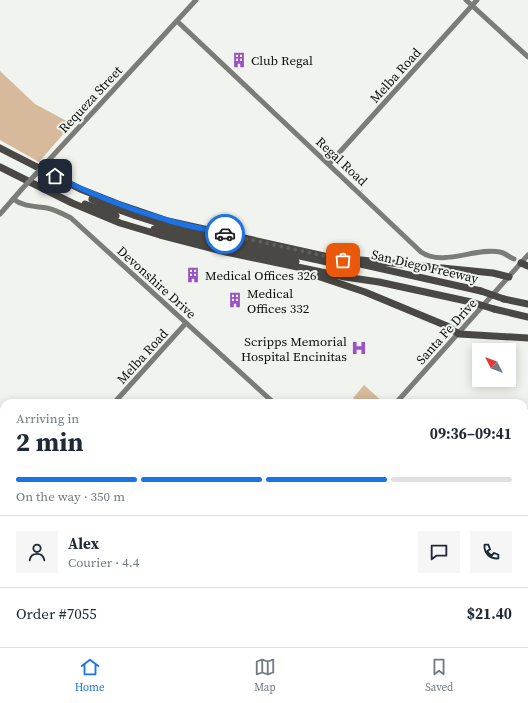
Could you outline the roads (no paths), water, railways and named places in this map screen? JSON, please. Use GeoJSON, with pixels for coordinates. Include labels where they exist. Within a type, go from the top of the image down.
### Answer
{"type":"FeatureCollection","features":[{"type":"Feature","properties":{"kind":"highway","name":"San Diego Freeway"},"geometry":{"type":"LineString","coordinates":[[0,148],[80,189],[168,220],[480,291],[504,299],[528,304]]}},
{"type":"Feature","properties":{"kind":"highway"},"geometry":{"type":"LineString","coordinates":[[0,153],[67,188],[138,217],[170,227],[336,264],[343,260]]}},
{"type":"Feature","properties":{"kind":"highway"},"geometry":{"type":"LineString","coordinates":[[0,162],[78,201],[124,219],[154,229],[205,242],[335,271],[345,277]]}},
{"type":"Feature","properties":{"kind":"highway","name":"San Diego Freeway"},"geometry":{"type":"LineString","coordinates":[[0,167],[72,203],[120,223],[160,235],[303,268],[345,277],[379,282],[471,302],[528,317]]}},
{"type":"Feature","properties":{"kind":"highway"},"geometry":{"type":"LineString","coordinates":[[331,257],[493,273],[509,277]]}},
{"type":"Feature","properties":{"kind":"highway"},"geometry":{"type":"LineString","coordinates":[[303,268],[310,274],[371,294],[447,326],[459,334],[528,338]]}},
{"type":"Feature","properties":{"kind":"street","name":"Requeza Street"},"geometry":{"type":"LineString","coordinates":[[0,214],[196,0]]}},
{"type":"Feature","properties":{"kind":"street"},"geometry":{"type":"LineString","coordinates":[[466,0],[528,57]]}},
{"type":"Feature","properties":{"kind":"street","name":"Melba Road"},"geometry":{"type":"LineString","coordinates":[[329,164],[477,0]]}},
{"type":"Feature","properties":{"kind":"street","name":"Regal Road"},"geometry":{"type":"LineString","coordinates":[[177,21],[426,255],[433,258],[493,251],[502,252],[514,259]]}},
{"type":"Feature","properties":{"kind":"street","name":"Devonshire Drive"},"geometry":{"type":"LineString","coordinates":[[13,199],[28,206],[57,211],[71,218],[270,399]]}},
{"type":"Feature","properties":{"kind":"street","name":"Santa Fe Drive"},"geometry":{"type":"LineString","coordinates":[[400,399],[509,277],[525,264],[528,255]]}},
{"type":"Feature","properties":{"kind":"street","name":"Melba Road"},"geometry":{"type":"LineString","coordinates":[[118,399],[186,323]]}},
{"type":"Feature","properties":{"kind":"place","name":"Club Regal"},"geometry":{"type":"Point","coordinates":[239,60]}},
{"type":"Feature","properties":{"kind":"place","name":"Medical Offices 326"},"geometry":{"type":"Point","coordinates":[193,275]}},
{"type":"Feature","properties":{"kind":"place","name":"Medical Offices 332"},"geometry":{"type":"Point","coordinates":[235,300]}},
{"type":"Feature","properties":{"kind":"place","name":"Scripps Memorial Hospital Encinitas"},"geometry":{"type":"Point","coordinates":[359,348]}}]}
